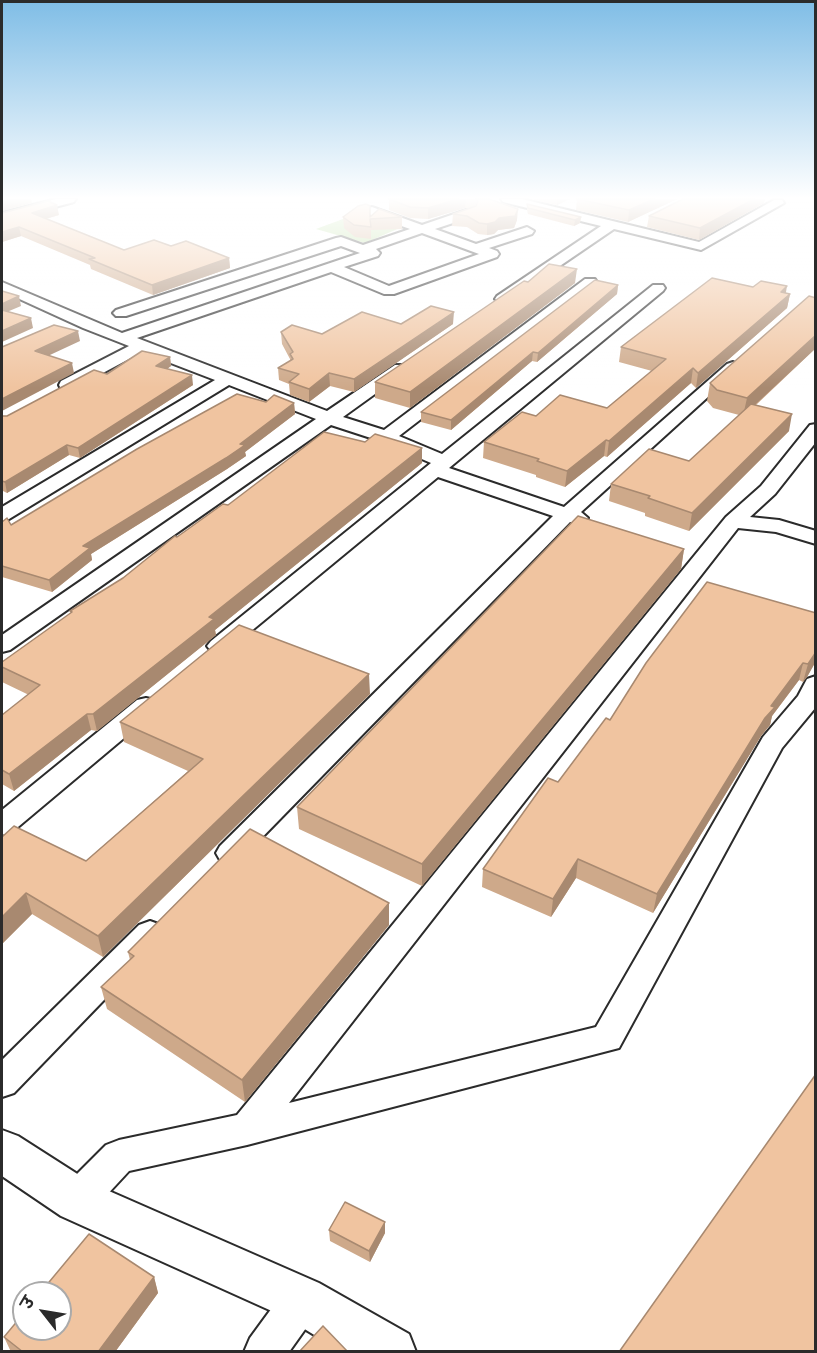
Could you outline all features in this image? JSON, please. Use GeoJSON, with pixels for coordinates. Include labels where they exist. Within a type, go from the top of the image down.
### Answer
{"type":"FeatureCollection","features":[{"type":"Feature","properties":{"kind":"street"},"geometry":{"type":"LineString","coordinates":[[121,313],[276,262]]}},
{"type":"Feature","properties":{"kind":"street"},"geometry":{"type":"LineString","coordinates":[[122,338],[346,262]]}},
{"type":"Feature","properties":{"kind":"street"},"geometry":{"type":"LineString","coordinates":[[331,267],[389,291],[469,262]]}},
{"type":"Feature","properties":{"kind":"street"},"geometry":{"type":"LineString","coordinates":[[484,311],[556,262]]}},
{"type":"Feature","properties":{"kind":"street"},"geometry":{"type":"LineString","coordinates":[[386,437],[590,282]]}},
{"type":"Feature","properties":{"kind":"street"},"geometry":{"type":"LineString","coordinates":[[2,286],[141,346],[329,418],[386,437],[440,466],[601,525]]}},
{"type":"Feature","properties":{"kind":"street"},"geometry":{"type":"LineString","coordinates":[[205,658],[658,288]]}},
{"type":"Feature","properties":{"kind":"street"},"geometry":{"type":"LineString","coordinates":[[52,327],[73,318]]}},
{"type":"Feature","properties":{"kind":"street"},"geometry":{"type":"LineString","coordinates":[[51,394],[141,346]]}},
{"type":"Feature","properties":{"kind":"street"},"geometry":{"type":"LineString","coordinates":[[212,870],[567,514],[754,349]]}},
{"type":"Feature","properties":{"kind":"street"},"geometry":{"type":"LineString","coordinates":[[2,645],[416,358]]}},
{"type":"Feature","properties":{"kind":"street"},"geometry":{"type":"LineString","coordinates":[[2,514],[228,379]]}},
{"type":"Feature","properties":{"kind":"street"},"geometry":{"type":"LineString","coordinates":[[247,1129],[733,521],[768,490],[814,434]]}},
{"type":"Feature","properties":{"kind":"street"},"geometry":{"type":"LineString","coordinates":[[733,521],[779,526],[816,538]]}},
{"type":"Feature","properties":{"kind":"street"},"geometry":{"type":"LineString","coordinates":[[77,1200],[119,1158],[247,1129],[607,1038],[772,743],[808,699],[816,684]]}},
{"type":"Feature","properties":{"kind":"street"},"geometry":{"type":"LineString","coordinates":[[2,825],[159,695]]}},
{"type":"Feature","properties":{"kind":"street"},"geometry":{"type":"LineString","coordinates":[[2,1082],[170,913]]}},
{"type":"Feature","properties":{"kind":"street"},"geometry":{"type":"LineString","coordinates":[[2,1151],[77,1200],[302,1300],[391,1352]]}},
{"type":"Feature","properties":{"kind":"street"},"geometry":{"type":"LineString","coordinates":[[264,1352],[302,1300]]}},
{"type":"Feature","properties":{"kind":"building"},"geometry":{"type":"Polygon","coordinates":[[[97,262],[217,262],[152,285],[97,262]]]}},
{"type":"Feature","properties":{"kind":"building"},"geometry":{"type":"Polygon","coordinates":[[[549,264],[577,269],[410,392],[375,382],[524,281],[528,282],[549,264]]]}},
{"type":"Feature","properties":{"kind":"building"},"geometry":{"type":"Polygon","coordinates":[[[712,278],[753,287],[761,281],[787,286],[781,292],[790,294],[698,373],[693,368],[609,441],[606,440],[567,471],[537,461],[539,459],[484,442],[522,412],[536,416],[560,395],[607,408],[666,359],[621,347],[712,278]]]}},
{"type":"Feature","properties":{"kind":"building"},"geometry":{"type":"Polygon","coordinates":[[[595,280],[618,285],[538,353],[533,352],[451,420],[421,412],[595,280]]]}},
{"type":"Feature","properties":{"kind":"building"},"geometry":{"type":"Polygon","coordinates":[[[2,291],[19,296],[2,304],[2,291]]]}},
{"type":"Feature","properties":{"kind":"building"},"geometry":{"type":"Polygon","coordinates":[[[809,296],[816,298],[816,335],[747,398],[717,390],[710,383],[809,296]]]}},
{"type":"Feature","properties":{"kind":"building"},"geometry":{"type":"Polygon","coordinates":[[[431,306],[454,312],[354,379],[329,373],[309,389],[289,382],[299,374],[278,368],[293,359],[290,354],[293,352],[281,332],[292,325],[322,334],[362,312],[401,324],[431,306]]]}},
{"type":"Feature","properties":{"kind":"building"},"geometry":{"type":"Polygon","coordinates":[[[2,310],[31,318],[2,331],[2,310]]]}},
{"type":"Feature","properties":{"kind":"building"},"geometry":{"type":"Polygon","coordinates":[[[54,325],[78,331],[35,351],[72,363],[2,399],[2,347],[54,325]]]}},
{"type":"Feature","properties":{"kind":"building"},"geometry":{"type":"Polygon","coordinates":[[[142,351],[170,357],[156,366],[192,375],[78,448],[67,445],[5,482],[2,481],[2,416],[7,416],[94,370],[107,374],[142,351]]]}},
{"type":"Feature","properties":{"kind":"building"},"geometry":{"type":"Polygon","coordinates":[[[237,394],[266,402],[274,395],[294,403],[240,444],[245,445],[226,458],[83,546],[90,548],[49,580],[2,566],[2,522],[7,518],[11,525],[137,449],[237,394]]]}},
{"type":"Feature","properties":{"kind":"building"},"geometry":{"type":"Polygon","coordinates":[[[751,404],[792,414],[692,513],[648,498],[650,496],[611,484],[649,449],[689,461],[751,404]]]}},
{"type":"Feature","properties":{"kind":"building"},"geometry":{"type":"Polygon","coordinates":[[[324,432],[365,442],[375,434],[422,448],[209,617],[214,619],[93,714],[87,714],[9,774],[2,770],[2,715],[40,685],[2,667],[2,662],[72,612],[70,611],[123,578],[175,536],[177,537],[223,504],[228,505],[324,432]]]}},
{"type":"Feature","properties":{"kind":"building"},"geometry":{"type":"Polygon","coordinates":[[[578,516],[684,549],[422,864],[297,807],[578,516]]]}},
{"type":"Feature","properties":{"kind":"building"},"geometry":{"type":"Polygon","coordinates":[[[707,582],[816,613],[816,652],[808,664],[803,663],[771,706],[775,707],[765,718],[657,894],[578,859],[553,899],[483,869],[548,778],[558,782],[606,718],[610,720],[646,663],[707,582]]]}},
{"type":"Feature","properties":{"kind":"building"},"geometry":{"type":"Polygon","coordinates":[[[239,625],[369,674],[98,936],[26,893],[2,917],[2,837],[14,826],[86,861],[203,759],[120,722],[239,625]]]}},
{"type":"Feature","properties":{"kind":"building"},"geometry":{"type":"Polygon","coordinates":[[[250,829],[389,903],[242,1080],[101,987],[134,956],[128,952],[250,829]]]}},
{"type":"Feature","properties":{"kind":"building"},"geometry":{"type":"Polygon","coordinates":[[[816,1074],[816,1352],[619,1352],[816,1074]]]}},
{"type":"Feature","properties":{"kind":"building"},"geometry":{"type":"Polygon","coordinates":[[[345,1202],[385,1222],[369,1251],[329,1230],[345,1202]]]}},
{"type":"Feature","properties":{"kind":"building"},"geometry":{"type":"Polygon","coordinates":[[[89,1234],[154,1277],[98,1352],[23,1352],[4,1337],[12,1327],[12,1341],[72,1341],[72,1281],[50,1281],[89,1234]]]}},
{"type":"Feature","properties":{"kind":"building"},"geometry":{"type":"Polygon","coordinates":[[[323,1326],[348,1352],[299,1352],[323,1326]]]}}]}
